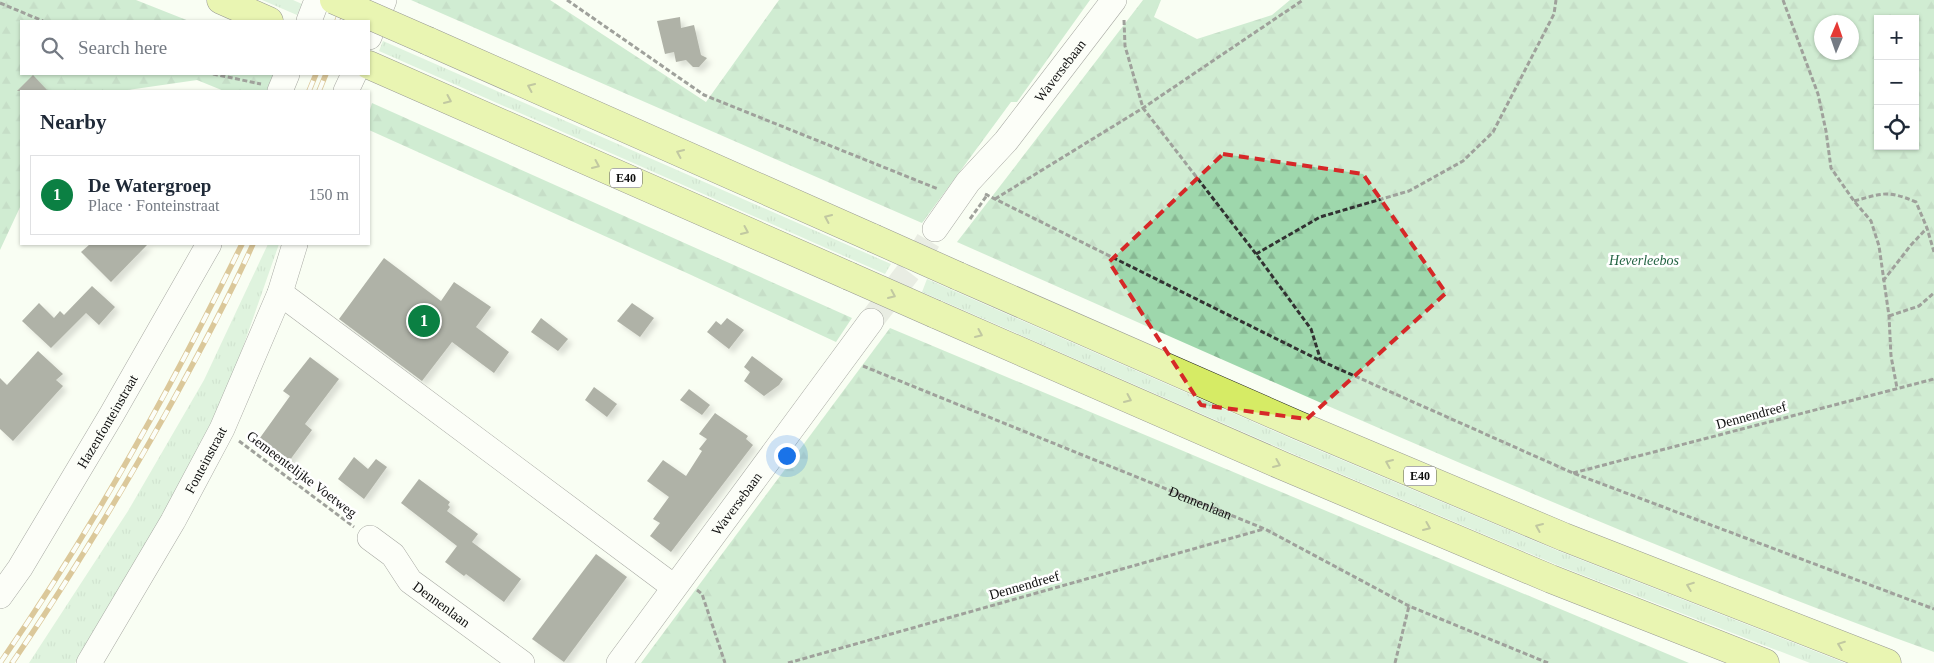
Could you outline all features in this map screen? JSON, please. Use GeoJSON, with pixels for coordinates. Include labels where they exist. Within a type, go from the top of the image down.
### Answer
{"type":"FeatureCollection","features":[{"type":"Feature","properties":{"kind":"highway"},"geometry":{"type":"LineString","coordinates":[[221,0],[266,20]]}},
{"type":"Feature","properties":{"kind":"highway","name":"E40"},"geometry":{"type":"LineString","coordinates":[[334,0],[1289,421],[1564,537],[1887,663]]}},
{"type":"Feature","properties":{"kind":"highway","name":"E40"},"geometry":{"type":"LineString","coordinates":[[370,65],[1283,466],[1551,579],[1765,663]]}},
{"type":"Feature","properties":{"kind":"street"},"geometry":{"type":"LineString","coordinates":[[309,20],[318,0]]}},
{"type":"Feature","properties":{"kind":"street"},"geometry":{"type":"LineString","coordinates":[[370,35],[384,0]]}},
{"type":"Feature","properties":{"kind":"street","name":"Waversebaan"},"geometry":{"type":"LineString","coordinates":[[939,231],[966,209],[980,190],[1006,141],[1113,1]]}},
{"type":"Feature","properties":{"kind":"street"},"geometry":{"type":"LineString","coordinates":[[346,90],[354,75]]}},
{"type":"Feature","properties":{"kind":"street","name":"Hazenfonteinstraat"},"geometry":{"type":"LineString","coordinates":[[0,596],[20,568],[112,414],[208,245]]}},
{"type":"Feature","properties":{"kind":"street","name":"Fonteinstraat"},"geometry":{"type":"LineString","coordinates":[[89,663],[173,521],[222,429],[280,293],[295,245]]}},
{"type":"Feature","properties":{"kind":"street"},"geometry":{"type":"LineString","coordinates":[[280,293],[678,582]]}},
{"type":"Feature","properties":{"kind":"street","name":"Waversebaan"},"geometry":{"type":"LineString","coordinates":[[619,663],[871,321]]}},
{"type":"Feature","properties":{"kind":"street","name":"Dennenlaan"},"geometry":{"type":"LineString","coordinates":[[370,538],[393,555],[410,581],[522,663]]}},
{"type":"Feature","properties":{"kind":"path"},"geometry":{"type":"LineString","coordinates":[[567,0],[704,95],[942,190]]}},
{"type":"Feature","properties":{"kind":"path"},"geometry":{"type":"LineString","coordinates":[[994,200],[1143,108],[1302,0]]}},
{"type":"Feature","properties":{"kind":"path"},"geometry":{"type":"LineString","coordinates":[[1256,254],[1320,217],[1409,190],[1463,161],[1493,132],[1554,14],[1556,0]]}},
{"type":"Feature","properties":{"kind":"path"},"geometry":{"type":"LineString","coordinates":[[1783,0],[1818,94],[1831,168],[1854,201],[1871,221],[1879,246],[1882,281],[1889,316],[1891,356],[1897,388]]}},
{"type":"Feature","properties":{"kind":"path"},"geometry":{"type":"LineString","coordinates":[[1113,1],[1124,13],[1125,46],[1143,108],[1256,254],[1311,329],[1321,361]]}},
{"type":"Feature","properties":{"kind":"path"},"geometry":{"type":"LineString","coordinates":[[0,3],[41,20]]}},
{"type":"Feature","properties":{"kind":"path"},"geometry":{"type":"LineString","coordinates":[[220,75],[282,85]]}},
{"type":"Feature","properties":{"kind":"path"},"geometry":{"type":"LineString","coordinates":[[1854,201],[1881,194],[1895,193],[1916,202],[1927,228],[1934,252]]}},
{"type":"Feature","properties":{"kind":"path"},"geometry":{"type":"LineString","coordinates":[[974,214],[987,195],[1321,361],[1573,473],[1934,609]]}},
{"type":"Feature","properties":{"kind":"path"},"geometry":{"type":"LineString","coordinates":[[1882,281],[1910,245],[1927,228]]}},
{"type":"Feature","properties":{"kind":"path"},"geometry":{"type":"LineString","coordinates":[[1889,316],[1919,306],[1934,293]]}},
{"type":"Feature","properties":{"kind":"path","name":"Dennenlaan"},"geometry":{"type":"LineString","coordinates":[[844,358],[1265,529],[1409,606],[1548,663]]}},
{"type":"Feature","properties":{"kind":"path","name":"Dennendreef"},"geometry":{"type":"LineString","coordinates":[[1573,473],[1934,379]]}},
{"type":"Feature","properties":{"kind":"path","name":"Gemeentelijke Voetweg"},"geometry":{"type":"LineString","coordinates":[[222,429],[370,538]]}},
{"type":"Feature","properties":{"kind":"path","name":"Dennendreef"},"geometry":{"type":"LineString","coordinates":[[788,663],[1265,529]]}},
{"type":"Feature","properties":{"kind":"path"},"geometry":{"type":"LineString","coordinates":[[678,582],[702,594],[725,663]]}},
{"type":"Feature","properties":{"kind":"path"},"geometry":{"type":"LineString","coordinates":[[1395,663],[1409,606]]}},
{"type":"Feature","properties":{"kind":"highlighted area"},"geometry":{"type":"Polygon","coordinates":[[[1223,154],[1363,174],[1446,293],[1307,419],[1201,405],[1109,262],[1223,154]]]}},
{"type":"Feature","properties":{"kind":"green space"},"geometry":{"type":"Polygon","coordinates":[[[0,0],[136,0],[186,20],[20,20],[20,75],[277,75],[269,90],[222,90],[197,80],[128,90],[20,90],[20,207],[0,250],[0,0]]]}},
{"type":"Feature","properties":{"kind":"green space"},"geometry":{"type":"Polygon","coordinates":[[[262,0],[293,0],[302,4],[297,15],[262,0]]]}},
{"type":"Feature","properties":{"kind":"green space"},"geometry":{"type":"Polygon","coordinates":[[[411,0],[550,0],[706,102],[779,0],[1090,0],[1017,102],[1011,102],[922,223],[411,0]]]}},
{"type":"Feature","properties":{"kind":"green space","name":"Heverleebos"},"geometry":{"type":"Polygon","coordinates":[[[1143,0],[1161,0],[1154,17],[1197,39],[1272,15],[1290,0],[1934,0],[1934,652],[1810,606],[1687,557],[1564,507],[1321,403],[957,242],[1143,0]]]}},
{"type":"Feature","properties":{"kind":"green space"},"geometry":{"type":"Polygon","coordinates":[[[383,41],[891,264],[885,274],[379,51],[383,41]]]}},
{"type":"Feature","properties":{"kind":"green space"},"geometry":{"type":"Polygon","coordinates":[[[372,103],[852,318],[836,342],[370,130],[370,110],[372,103]]]}},
{"type":"Feature","properties":{"kind":"green space"},"geometry":{"type":"Polygon","coordinates":[[[268,245],[279,245],[216,424],[160,524],[75,663],[29,663],[128,511],[204,380],[268,245]]]}},
{"type":"Feature","properties":{"kind":"green space"},"geometry":{"type":"Polygon","coordinates":[[[927,279],[1292,439],[1561,552],[1845,663],[1810,663],[1557,565],[1289,452],[922,292],[927,279]]]}},
{"type":"Feature","properties":{"kind":"green space"},"geometry":{"type":"Polygon","coordinates":[[[890,328],[1689,663],[641,663],[890,328]]]}},
{"type":"Feature","properties":{"kind":"building"},"geometry":{"type":"Polygon","coordinates":[[[680,17],[681,28],[694,25],[701,55],[707,58],[699,67],[693,67],[686,60],[676,62],[674,52],[665,54],[657,21],[680,17]]]}},
{"type":"Feature","properties":{"kind":"building"},"geometry":{"type":"Polygon","coordinates":[[[33,75],[47,90],[20,90],[17,91],[33,75]]]}},
{"type":"Feature","properties":{"kind":"building"},"geometry":{"type":"Polygon","coordinates":[[[89,245],[147,245],[111,282],[81,252],[89,245]]]}},
{"type":"Feature","properties":{"kind":"building"},"geometry":{"type":"Polygon","coordinates":[[[384,258],[441,301],[454,282],[491,307],[476,327],[509,352],[494,373],[452,342],[422,381],[339,319],[384,258]]]}},
{"type":"Feature","properties":{"kind":"building"},"geometry":{"type":"Polygon","coordinates":[[[92,286],[115,307],[99,325],[86,313],[51,348],[22,321],[39,303],[54,318],[60,311],[64,315],[92,286]]]}},
{"type":"Feature","properties":{"kind":"building"},"geometry":{"type":"Polygon","coordinates":[[[632,303],[654,318],[640,337],[617,321],[632,303]]]}},
{"type":"Feature","properties":{"kind":"building"},"geometry":{"type":"Polygon","coordinates":[[[541,318],[568,339],[558,351],[531,332],[541,318]]]}},
{"type":"Feature","properties":{"kind":"building"},"geometry":{"type":"Polygon","coordinates":[[[727,318],[744,330],[729,349],[707,332],[716,321],[721,325],[727,318]]]}},
{"type":"Feature","properties":{"kind":"building"},"geometry":{"type":"Polygon","coordinates":[[[38,351],[63,374],[56,380],[63,386],[13,441],[0,429],[0,378],[7,385],[38,351]]]}},
{"type":"Feature","properties":{"kind":"building"},"geometry":{"type":"Polygon","coordinates":[[[752,356],[783,379],[779,385],[764,396],[744,381],[750,372],[744,367],[752,356]]]}},
{"type":"Feature","properties":{"kind":"building"},"geometry":{"type":"Polygon","coordinates":[[[310,357],[339,379],[305,424],[312,430],[287,464],[257,442],[290,396],[283,391],[310,357]]]}},
{"type":"Feature","properties":{"kind":"building"},"geometry":{"type":"Polygon","coordinates":[[[594,387],[617,404],[607,417],[585,400],[594,387]]]}},
{"type":"Feature","properties":{"kind":"building"},"geometry":{"type":"Polygon","coordinates":[[[689,389],[710,405],[702,415],[680,400],[689,389]]]}},
{"type":"Feature","properties":{"kind":"building"},"geometry":{"type":"Polygon","coordinates":[[[715,413],[748,436],[746,439],[753,445],[671,552],[650,536],[660,523],[653,519],[669,497],[647,481],[663,460],[686,476],[702,451],[699,449],[707,439],[699,434],[715,413]]]}},
{"type":"Feature","properties":{"kind":"building"},"geometry":{"type":"Polygon","coordinates":[[[354,457],[368,469],[376,459],[387,467],[364,499],[338,479],[354,457]]]}},
{"type":"Feature","properties":{"kind":"building"},"geometry":{"type":"Polygon","coordinates":[[[419,479],[450,502],[448,505],[450,507],[447,511],[478,534],[472,542],[521,579],[504,602],[466,574],[464,576],[445,562],[457,546],[401,503],[419,479]]]}},
{"type":"Feature","properties":{"kind":"building"},"geometry":{"type":"Polygon","coordinates":[[[596,554],[627,577],[564,662],[532,639],[596,554]]]}},
{"type":"Feature","properties":{"kind":"tunnel"},"geometry":{"type":"LineString","coordinates":[[871,321],[915,263],[935,229]]}},
{"type":"Feature","properties":{"kind":"railway"},"geometry":{"type":"LineString","coordinates":[[337,20],[345,0]]}},
{"type":"Feature","properties":{"kind":"railway"},"geometry":{"type":"LineString","coordinates":[[347,20],[356,0]]}},
{"type":"Feature","properties":{"kind":"railway"},"geometry":{"type":"LineString","coordinates":[[309,90],[316,75]]}},
{"type":"Feature","properties":{"kind":"railway"},"geometry":{"type":"LineString","coordinates":[[319,90],[326,75]]}},
{"type":"Feature","properties":{"kind":"railway"},"geometry":{"type":"LineString","coordinates":[[0,663],[67,562],[129,458],[187,352],[242,245]]}},
{"type":"Feature","properties":{"kind":"railway"},"geometry":{"type":"LineString","coordinates":[[12,663],[72,572],[147,447],[211,330],[253,245]]}},
{"type":"Feature","properties":{"kind":"place","name":"De Watergroep"},"geometry":{"type":"Point","coordinates":[424,321]}}]}
